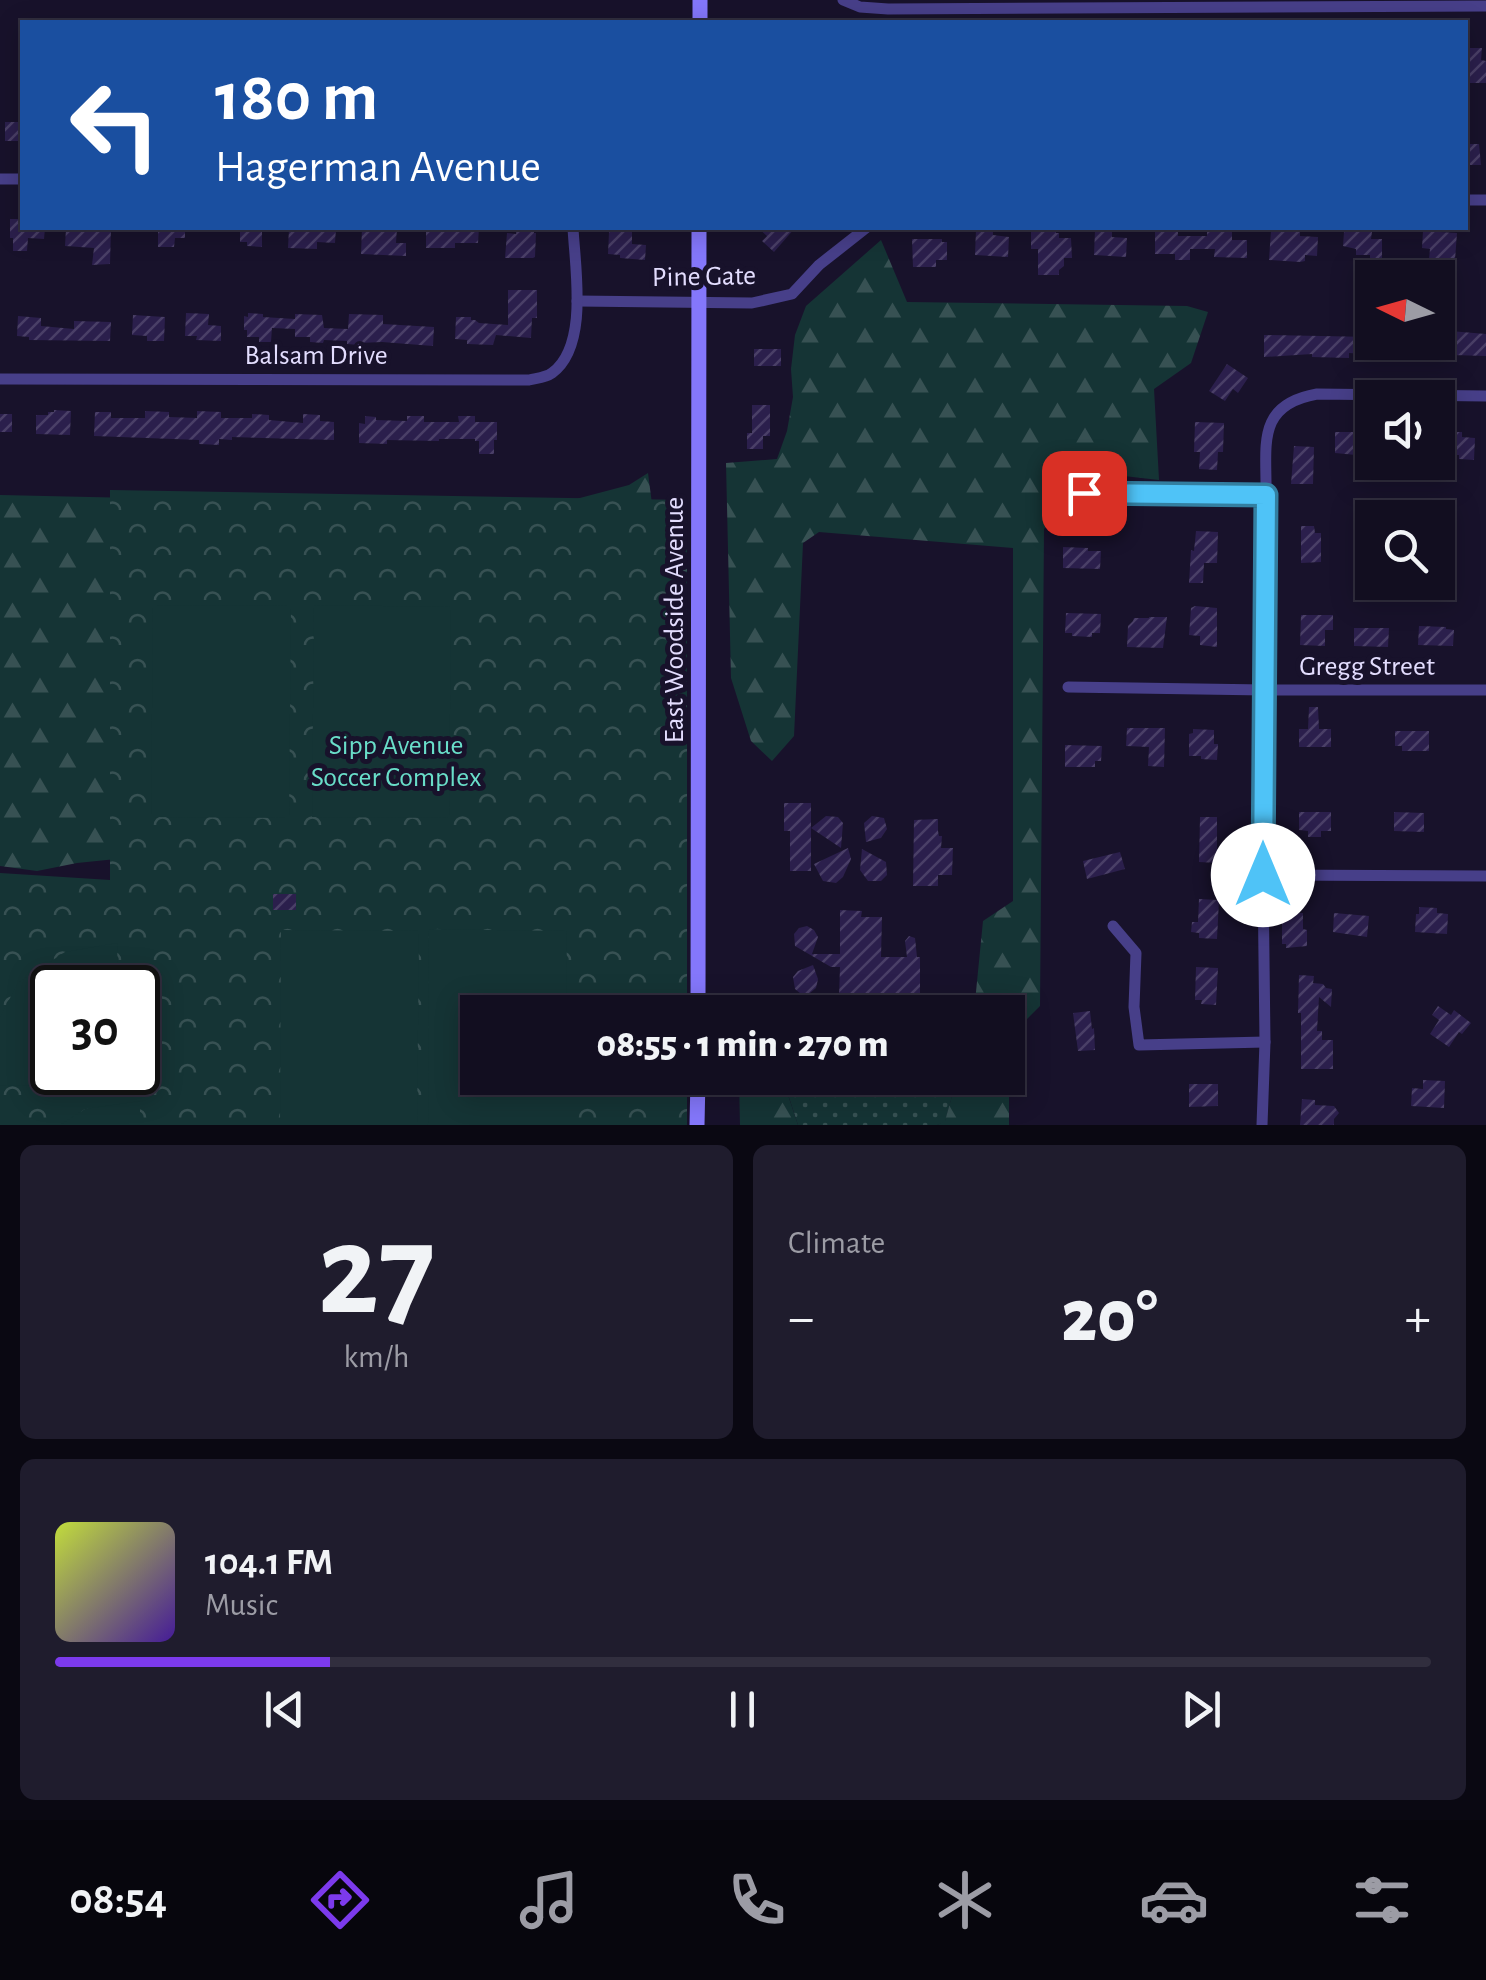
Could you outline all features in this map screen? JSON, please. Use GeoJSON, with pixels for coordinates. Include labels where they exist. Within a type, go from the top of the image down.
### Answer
{"type":"FeatureCollection","features":[{"type":"Feature","properties":{"kind":"main road","name":"East Woodside Avenue"},"geometry":{"type":"LineString","coordinates":[[698,995],[699,230]]}},
{"type":"Feature","properties":{"kind":"main road"},"geometry":{"type":"LineString","coordinates":[[698,1095],[698,1125]]}},
{"type":"Feature","properties":{"kind":"street"},"geometry":{"type":"LineString","coordinates":[[843,0],[860,7],[888,9],[1440,3],[1486,6]]}},
{"type":"Feature","properties":{"kind":"street","name":"Balsam Drive"},"geometry":{"type":"LineString","coordinates":[[0,379],[529,380],[548,376],[562,364],[571,347],[578,301],[573,230]]}},
{"type":"Feature","properties":{"kind":"street","name":"Pine Gate"},"geometry":{"type":"LineString","coordinates":[[578,301],[752,303],[792,294],[819,265],[863,230]]}},
{"type":"Feature","properties":{"kind":"street"},"geometry":{"type":"LineString","coordinates":[[1262,1125],[1266,495],[1270,422],[1296,398],[1316,394],[1486,396]]}},
{"type":"Feature","properties":{"kind":"street"},"geometry":{"type":"LineString","coordinates":[[1084,523],[1084,493],[1266,495]]}},
{"type":"Feature","properties":{"kind":"street","name":"Gregg Street"},"geometry":{"type":"LineString","coordinates":[[1068,687],[1486,690]]}},
{"type":"Feature","properties":{"kind":"street"},"geometry":{"type":"LineString","coordinates":[[1263,875],[1486,876]]}},
{"type":"Feature","properties":{"kind":"street"},"geometry":{"type":"LineString","coordinates":[[1113,926],[1136,953],[1134,1007],[1140,1045],[1264,1042]]}},
{"type":"Feature","properties":{"kind":"green space"},"geometry":{"type":"Polygon","coordinates":[[[881,240],[907,302],[1187,306],[1208,312],[1191,363],[1154,389],[1159,480],[1078,477],[1061,511],[1044,529],[1040,1006],[1025,1021],[1025,995],[976,995],[983,921],[1013,901],[1013,548],[819,532],[803,543],[794,736],[772,761],[751,741],[731,678],[726,463],[777,459],[793,397],[795,335],[806,306],[881,240]]]}},
{"type":"Feature","properties":{"kind":"green space"},"geometry":{"type":"Polygon","coordinates":[[[648,473],[655,527],[116,859],[37,871],[0,866],[0,495],[546,507],[629,485],[648,473]]]}},
{"type":"Feature","properties":{"kind":"green space","name":"Sipp Avenue Soccer Complex"},"geometry":{"type":"Polygon","coordinates":[[[110,490],[687,500],[687,995],[460,995],[460,1095],[687,1095],[687,1125],[0,1125],[0,873],[110,880],[110,490]]]}},
{"type":"Feature","properties":{"kind":"green space"},"geometry":{"type":"Polygon","coordinates":[[[153,605],[291,606],[289,818],[151,817],[153,605]]]}},
{"type":"Feature","properties":{"kind":"green space"},"geometry":{"type":"Polygon","coordinates":[[[314,605],[451,607],[449,818],[312,817],[314,605]]]}},
{"type":"Feature","properties":{"kind":"green space"},"geometry":{"type":"Polygon","coordinates":[[[429,929],[567,931],[566,995],[460,995],[460,1095],[565,1095],[565,1125],[428,1125],[429,929]]]}},
{"type":"Feature","properties":{"kind":"green space"},"geometry":{"type":"Polygon","coordinates":[[[281,930],[419,931],[417,1125],[280,1125],[281,930]]]}},
{"type":"Feature","properties":{"kind":"green space"},"geometry":{"type":"Polygon","coordinates":[[[117,943],[118,965],[45,965],[65,952],[117,943]]]}},
{"type":"Feature","properties":{"kind":"green space"},"geometry":{"type":"Polygon","coordinates":[[[30,975],[30,1085],[0,1086],[0,1017],[18,983],[30,975]]]}},
{"type":"Feature","properties":{"kind":"green space"},"geometry":{"type":"Polygon","coordinates":[[[739,1095],[788,1095],[798,1125],[740,1125],[739,1095]]]}},
{"type":"Feature","properties":{"kind":"green space"},"geometry":{"type":"Polygon","coordinates":[[[788,1095],[952,1095],[945,1122],[937,1125],[798,1125],[788,1095]]]}},
{"type":"Feature","properties":{"kind":"green space"},"geometry":{"type":"Polygon","coordinates":[[[952,1095],[1009,1095],[1009,1125],[937,1125],[945,1121],[952,1095]]]}},
{"type":"Feature","properties":{"kind":"green space"},"geometry":{"type":"Polygon","coordinates":[[[140,1101],[140,1125],[60,1125],[85,1109],[140,1101]]]}},
{"type":"Feature","properties":{"kind":"building"},"geometry":{"type":"Polygon","coordinates":[[[1468,48],[1482,48],[1486,83],[1468,83],[1468,48]]]}},
{"type":"Feature","properties":{"kind":"building"},"geometry":{"type":"Polygon","coordinates":[[[5,122],[20,122],[20,141],[5,141],[5,122]]]}},
{"type":"Feature","properties":{"kind":"building"},"geometry":{"type":"Polygon","coordinates":[[[1468,144],[1479,144],[1481,165],[1468,165],[1468,144]]]}},
{"type":"Feature","properties":{"kind":"building"},"geometry":{"type":"Polygon","coordinates":[[[10,219],[20,219],[20,230],[45,230],[44,239],[28,238],[27,251],[13,251],[10,219]]]}},
{"type":"Feature","properties":{"kind":"building"},"geometry":{"type":"Polygon","coordinates":[[[66,230],[111,230],[110,264],[92,265],[94,248],[65,246],[66,230]]]}},
{"type":"Feature","properties":{"kind":"building"},"geometry":{"type":"Polygon","coordinates":[[[158,230],[185,230],[185,238],[175,238],[174,247],[158,247],[158,230]]]}},
{"type":"Feature","properties":{"kind":"building"},"geometry":{"type":"Polygon","coordinates":[[[240,230],[262,230],[262,247],[240,242],[240,230]]]}},
{"type":"Feature","properties":{"kind":"building"},"geometry":{"type":"Polygon","coordinates":[[[289,230],[336,230],[335,243],[317,242],[317,249],[288,248],[289,230]]]}},
{"type":"Feature","properties":{"kind":"building"},"geometry":{"type":"Polygon","coordinates":[[[362,230],[397,230],[396,243],[406,243],[406,256],[361,254],[362,230]]]}},
{"type":"Feature","properties":{"kind":"building"},"geometry":{"type":"Polygon","coordinates":[[[426,230],[479,230],[478,243],[426,248],[426,230]]]}},
{"type":"Feature","properties":{"kind":"building"},"geometry":{"type":"Polygon","coordinates":[[[517,230],[534,230],[535,257],[505,258],[507,233],[516,234],[517,230]]]}},
{"type":"Feature","properties":{"kind":"building"},"geometry":{"type":"Polygon","coordinates":[[[632,230],[632,244],[646,245],[645,260],[608,254],[609,232],[632,230]]]}},
{"type":"Feature","properties":{"kind":"building"},"geometry":{"type":"Polygon","coordinates":[[[760,230],[793,230],[774,252],[762,241],[767,236],[760,230]]]}},
{"type":"Feature","properties":{"kind":"building"},"geometry":{"type":"Polygon","coordinates":[[[976,230],[993,230],[993,235],[1009,237],[1008,257],[975,255],[976,230]]]}},
{"type":"Feature","properties":{"kind":"building"},"geometry":{"type":"Polygon","coordinates":[[[1031,230],[1056,230],[1059,238],[1071,238],[1072,258],[1064,258],[1059,275],[1038,275],[1038,249],[1031,249],[1031,230]]]}},
{"type":"Feature","properties":{"kind":"building"},"geometry":{"type":"Polygon","coordinates":[[[1095,230],[1112,230],[1112,237],[1127,238],[1126,257],[1094,255],[1095,230]]]}},
{"type":"Feature","properties":{"kind":"building"},"geometry":{"type":"Polygon","coordinates":[[[1207,230],[1232,230],[1232,240],[1247,240],[1247,258],[1214,257],[1215,249],[1190,249],[1190,260],[1175,260],[1175,254],[1155,254],[1155,231],[1207,236],[1207,230]]]}},
{"type":"Feature","properties":{"kind":"building"},"geometry":{"type":"Polygon","coordinates":[[[1271,230],[1318,237],[1317,256],[1305,255],[1305,261],[1300,262],[1269,260],[1271,230]]]}},
{"type":"Feature","properties":{"kind":"building"},"geometry":{"type":"Polygon","coordinates":[[[1423,231],[1457,233],[1455,260],[1429,259],[1430,249],[1422,248],[1423,231]]]}},
{"type":"Feature","properties":{"kind":"building"},"geometry":{"type":"Polygon","coordinates":[[[1344,232],[1372,232],[1371,239],[1382,239],[1382,260],[1356,255],[1356,249],[1343,246],[1344,232]]]}},
{"type":"Feature","properties":{"kind":"building"},"geometry":{"type":"Polygon","coordinates":[[[912,239],[947,242],[947,260],[936,260],[936,267],[913,267],[912,239]]]}},
{"type":"Feature","properties":{"kind":"building"},"geometry":{"type":"Polygon","coordinates":[[[508,290],[537,290],[537,318],[532,318],[531,338],[496,335],[493,345],[467,344],[467,340],[455,339],[456,317],[508,325],[508,290]]]}},
{"type":"Feature","properties":{"kind":"building"},"geometry":{"type":"Polygon","coordinates":[[[186,313],[209,314],[208,325],[221,326],[221,341],[185,336],[186,313]]]}},
{"type":"Feature","properties":{"kind":"building"},"geometry":{"type":"Polygon","coordinates":[[[248,313],[295,319],[295,314],[322,315],[324,328],[348,329],[349,314],[383,315],[383,324],[434,327],[433,346],[310,342],[310,337],[295,337],[295,329],[272,328],[271,342],[259,342],[259,337],[247,337],[244,330],[244,316],[248,317],[248,313]]]}},
{"type":"Feature","properties":{"kind":"building"},"geometry":{"type":"Polygon","coordinates":[[[133,315],[165,317],[164,341],[147,341],[147,336],[132,335],[133,315]]]}},
{"type":"Feature","properties":{"kind":"building"},"geometry":{"type":"Polygon","coordinates":[[[18,316],[41,318],[41,326],[74,329],[74,321],[111,322],[110,341],[29,340],[17,336],[18,316]]]}},
{"type":"Feature","properties":{"kind":"building"},"geometry":{"type":"Polygon","coordinates":[[[1455,331],[1486,334],[1486,356],[1455,355],[1455,331]]]}},
{"type":"Feature","properties":{"kind":"building"},"geometry":{"type":"Polygon","coordinates":[[[1264,335],[1355,337],[1355,353],[1349,353],[1349,358],[1312,354],[1264,357],[1264,335]]]}},
{"type":"Feature","properties":{"kind":"building"},"geometry":{"type":"Polygon","coordinates":[[[754,349],[781,349],[781,366],[754,366],[754,349]]]}},
{"type":"Feature","properties":{"kind":"building"},"geometry":{"type":"Polygon","coordinates":[[[1227,364],[1248,378],[1238,393],[1233,389],[1225,401],[1209,391],[1227,364]]]}},
{"type":"Feature","properties":{"kind":"building"},"geometry":{"type":"Polygon","coordinates":[[[752,405],[770,405],[770,436],[763,436],[763,449],[747,449],[747,433],[752,433],[752,405]]]}},
{"type":"Feature","properties":{"kind":"building"},"geometry":{"type":"Polygon","coordinates":[[[54,410],[71,411],[70,435],[36,434],[36,415],[48,415],[54,410]]]}},
{"type":"Feature","properties":{"kind":"building"},"geometry":{"type":"Polygon","coordinates":[[[145,411],[197,418],[197,411],[221,412],[221,418],[269,415],[269,420],[303,423],[303,414],[320,415],[320,421],[334,422],[334,440],[232,437],[219,439],[219,445],[199,444],[199,440],[94,436],[95,412],[111,412],[111,418],[145,418],[145,411]]]}},
{"type":"Feature","properties":{"kind":"building"},"geometry":{"type":"Polygon","coordinates":[[[0,414],[12,414],[12,432],[0,432],[0,414]]]}},
{"type":"Feature","properties":{"kind":"building"},"geometry":{"type":"Polygon","coordinates":[[[365,416],[407,421],[407,416],[424,416],[424,422],[459,422],[458,416],[475,416],[475,422],[497,422],[494,454],[479,454],[479,441],[475,439],[359,443],[359,423],[365,424],[365,416]]]}},
{"type":"Feature","properties":{"kind":"building"},"geometry":{"type":"Polygon","coordinates":[[[1195,422],[1224,423],[1223,452],[1218,452],[1217,470],[1199,469],[1200,452],[1194,452],[1195,422]]]}},
{"type":"Feature","properties":{"kind":"building"},"geometry":{"type":"Polygon","coordinates":[[[1335,432],[1355,432],[1355,455],[1335,453],[1335,432]]]}},
{"type":"Feature","properties":{"kind":"building"},"geometry":{"type":"Polygon","coordinates":[[[1455,432],[1475,438],[1474,460],[1459,459],[1455,455],[1455,432]]]}},
{"type":"Feature","properties":{"kind":"building"},"geometry":{"type":"Polygon","coordinates":[[[1294,446],[1314,447],[1313,484],[1291,484],[1294,446]]]}},
{"type":"Feature","properties":{"kind":"building"},"geometry":{"type":"Polygon","coordinates":[[[1301,526],[1314,526],[1315,533],[1321,533],[1321,562],[1301,563],[1301,526]]]}},
{"type":"Feature","properties":{"kind":"building"},"geometry":{"type":"Polygon","coordinates":[[[1196,531],[1218,532],[1217,563],[1204,563],[1203,583],[1189,583],[1191,550],[1194,551],[1196,531]]]}},
{"type":"Feature","properties":{"kind":"building"},"geometry":{"type":"Polygon","coordinates":[[[1063,547],[1101,551],[1100,569],[1063,568],[1063,547]]]}},
{"type":"Feature","properties":{"kind":"building"},"geometry":{"type":"Polygon","coordinates":[[[1191,608],[1217,608],[1217,647],[1200,645],[1200,636],[1189,635],[1191,608]]]}},
{"type":"Feature","properties":{"kind":"building"},"geometry":{"type":"Polygon","coordinates":[[[1066,613],[1101,614],[1100,633],[1092,633],[1092,637],[1065,633],[1066,613]]]}},
{"type":"Feature","properties":{"kind":"building"},"geometry":{"type":"Polygon","coordinates":[[[1301,615],[1333,615],[1333,630],[1325,630],[1325,646],[1300,645],[1301,615]]]}},
{"type":"Feature","properties":{"kind":"building"},"geometry":{"type":"Polygon","coordinates":[[[1167,617],[1163,648],[1127,647],[1128,626],[1134,618],[1167,617]]]}},
{"type":"Feature","properties":{"kind":"building"},"geometry":{"type":"Polygon","coordinates":[[[1419,626],[1454,630],[1453,646],[1418,645],[1419,626]]]}},
{"type":"Feature","properties":{"kind":"building"},"geometry":{"type":"Polygon","coordinates":[[[1354,628],[1389,628],[1388,647],[1354,646],[1354,628]]]}},
{"type":"Feature","properties":{"kind":"building"},"geometry":{"type":"Polygon","coordinates":[[[1309,707],[1318,707],[1319,729],[1331,729],[1331,747],[1299,747],[1299,729],[1308,729],[1309,707]]]}},
{"type":"Feature","properties":{"kind":"building"},"geometry":{"type":"Polygon","coordinates":[[[1127,728],[1165,728],[1164,767],[1148,766],[1149,747],[1126,746],[1127,728]]]}},
{"type":"Feature","properties":{"kind":"building"},"geometry":{"type":"Polygon","coordinates":[[[1193,729],[1214,730],[1217,760],[1189,756],[1189,734],[1193,729]]]}},
{"type":"Feature","properties":{"kind":"building"},"geometry":{"type":"Polygon","coordinates":[[[1395,731],[1429,731],[1429,751],[1402,751],[1402,746],[1395,746],[1395,731]]]}},
{"type":"Feature","properties":{"kind":"building"},"geometry":{"type":"Polygon","coordinates":[[[1065,745],[1102,746],[1101,761],[1095,761],[1095,767],[1065,767],[1065,745]]]}},
{"type":"Feature","properties":{"kind":"building"},"geometry":{"type":"Polygon","coordinates":[[[784,803],[811,803],[811,871],[790,871],[790,831],[784,831],[784,803]]]}},
{"type":"Feature","properties":{"kind":"building"},"geometry":{"type":"Polygon","coordinates":[[[1299,812],[1331,812],[1331,831],[1321,831],[1321,837],[1308,837],[1308,831],[1299,830],[1299,812]]]}},
{"type":"Feature","properties":{"kind":"building"},"geometry":{"type":"Polygon","coordinates":[[[1394,812],[1424,813],[1424,832],[1394,831],[1394,812]]]}},
{"type":"Feature","properties":{"kind":"building"},"geometry":{"type":"Polygon","coordinates":[[[826,816],[838,817],[843,823],[841,848],[811,828],[826,816]]]}},
{"type":"Feature","properties":{"kind":"building"},"geometry":{"type":"Polygon","coordinates":[[[872,816],[884,818],[887,829],[881,838],[866,842],[864,823],[872,816]]]}},
{"type":"Feature","properties":{"kind":"building"},"geometry":{"type":"Polygon","coordinates":[[[1200,817],[1217,817],[1217,863],[1199,862],[1200,817]]]}},
{"type":"Feature","properties":{"kind":"building"},"geometry":{"type":"Polygon","coordinates":[[[938,819],[941,848],[953,848],[952,875],[938,875],[938,886],[913,886],[914,820],[938,819]]]}},
{"type":"Feature","properties":{"kind":"building"},"geometry":{"type":"Polygon","coordinates":[[[848,848],[851,859],[843,877],[836,883],[823,881],[814,864],[848,848]]]}},
{"type":"Feature","properties":{"kind":"building"},"geometry":{"type":"Polygon","coordinates":[[[862,849],[886,862],[887,875],[881,881],[868,881],[860,870],[862,849]]]}},
{"type":"Feature","properties":{"kind":"building"},"geometry":{"type":"Polygon","coordinates":[[[1120,852],[1125,869],[1087,879],[1083,861],[1120,852]]]}},
{"type":"Feature","properties":{"kind":"building"},"geometry":{"type":"Polygon","coordinates":[[[273,894],[296,894],[296,910],[273,910],[273,894]]]}},
{"type":"Feature","properties":{"kind":"building"},"geometry":{"type":"Polygon","coordinates":[[[1199,899],[1219,900],[1217,939],[1199,938],[1199,933],[1191,932],[1192,922],[1198,922],[1199,899]]]}},
{"type":"Feature","properties":{"kind":"building"},"geometry":{"type":"Polygon","coordinates":[[[1282,906],[1294,906],[1294,913],[1303,913],[1307,946],[1286,948],[1282,944],[1282,906]]]}},
{"type":"Feature","properties":{"kind":"building"},"geometry":{"type":"Polygon","coordinates":[[[1419,907],[1437,908],[1437,913],[1448,914],[1447,934],[1415,932],[1419,907]]]}},
{"type":"Feature","properties":{"kind":"building"},"geometry":{"type":"Polygon","coordinates":[[[840,910],[862,911],[861,917],[882,917],[881,957],[907,957],[905,941],[909,936],[915,938],[920,957],[920,995],[839,995],[840,967],[831,967],[795,946],[794,934],[807,926],[818,937],[812,954],[840,954],[840,910]]]}},
{"type":"Feature","properties":{"kind":"building"},"geometry":{"type":"Polygon","coordinates":[[[1334,913],[1369,916],[1367,937],[1333,932],[1334,913]]]}},
{"type":"Feature","properties":{"kind":"building"},"geometry":{"type":"Polygon","coordinates":[[[813,965],[818,979],[816,988],[801,994],[795,989],[793,977],[813,965]]]}},
{"type":"Feature","properties":{"kind":"building"},"geometry":{"type":"Polygon","coordinates":[[[1196,967],[1218,968],[1216,1005],[1195,1000],[1196,967]]]}},
{"type":"Feature","properties":{"kind":"building"},"geometry":{"type":"Polygon","coordinates":[[[1299,975],[1314,976],[1313,983],[1332,989],[1331,1007],[1319,997],[1317,1031],[1322,1031],[1322,1040],[1333,1040],[1333,1069],[1301,1069],[1299,975]]]}},
{"type":"Feature","properties":{"kind":"building"},"geometry":{"type":"Polygon","coordinates":[[[1438,1006],[1451,1015],[1454,1010],[1471,1023],[1449,1047],[1430,1034],[1439,1020],[1432,1015],[1438,1006]]]}},
{"type":"Feature","properties":{"kind":"building"},"geometry":{"type":"Polygon","coordinates":[[[1090,1011],[1095,1050],[1078,1051],[1073,1013],[1090,1011]]]}},
{"type":"Feature","properties":{"kind":"building"},"geometry":{"type":"Polygon","coordinates":[[[1423,1080],[1445,1081],[1444,1108],[1411,1106],[1412,1088],[1423,1089],[1423,1080]]]}},
{"type":"Feature","properties":{"kind":"building"},"geometry":{"type":"Polygon","coordinates":[[[1189,1084],[1218,1084],[1218,1106],[1189,1107],[1189,1084]]]}},
{"type":"Feature","properties":{"kind":"building"},"geometry":{"type":"Polygon","coordinates":[[[1302,1099],[1315,1100],[1315,1105],[1334,1106],[1339,1113],[1334,1125],[1300,1125],[1302,1099]]]}},
{"type":"Feature","properties":{"kind":"route"},"geometry":{"type":"LineString","coordinates":[[1084,493],[1266,495],[1263,875]]}}]}
